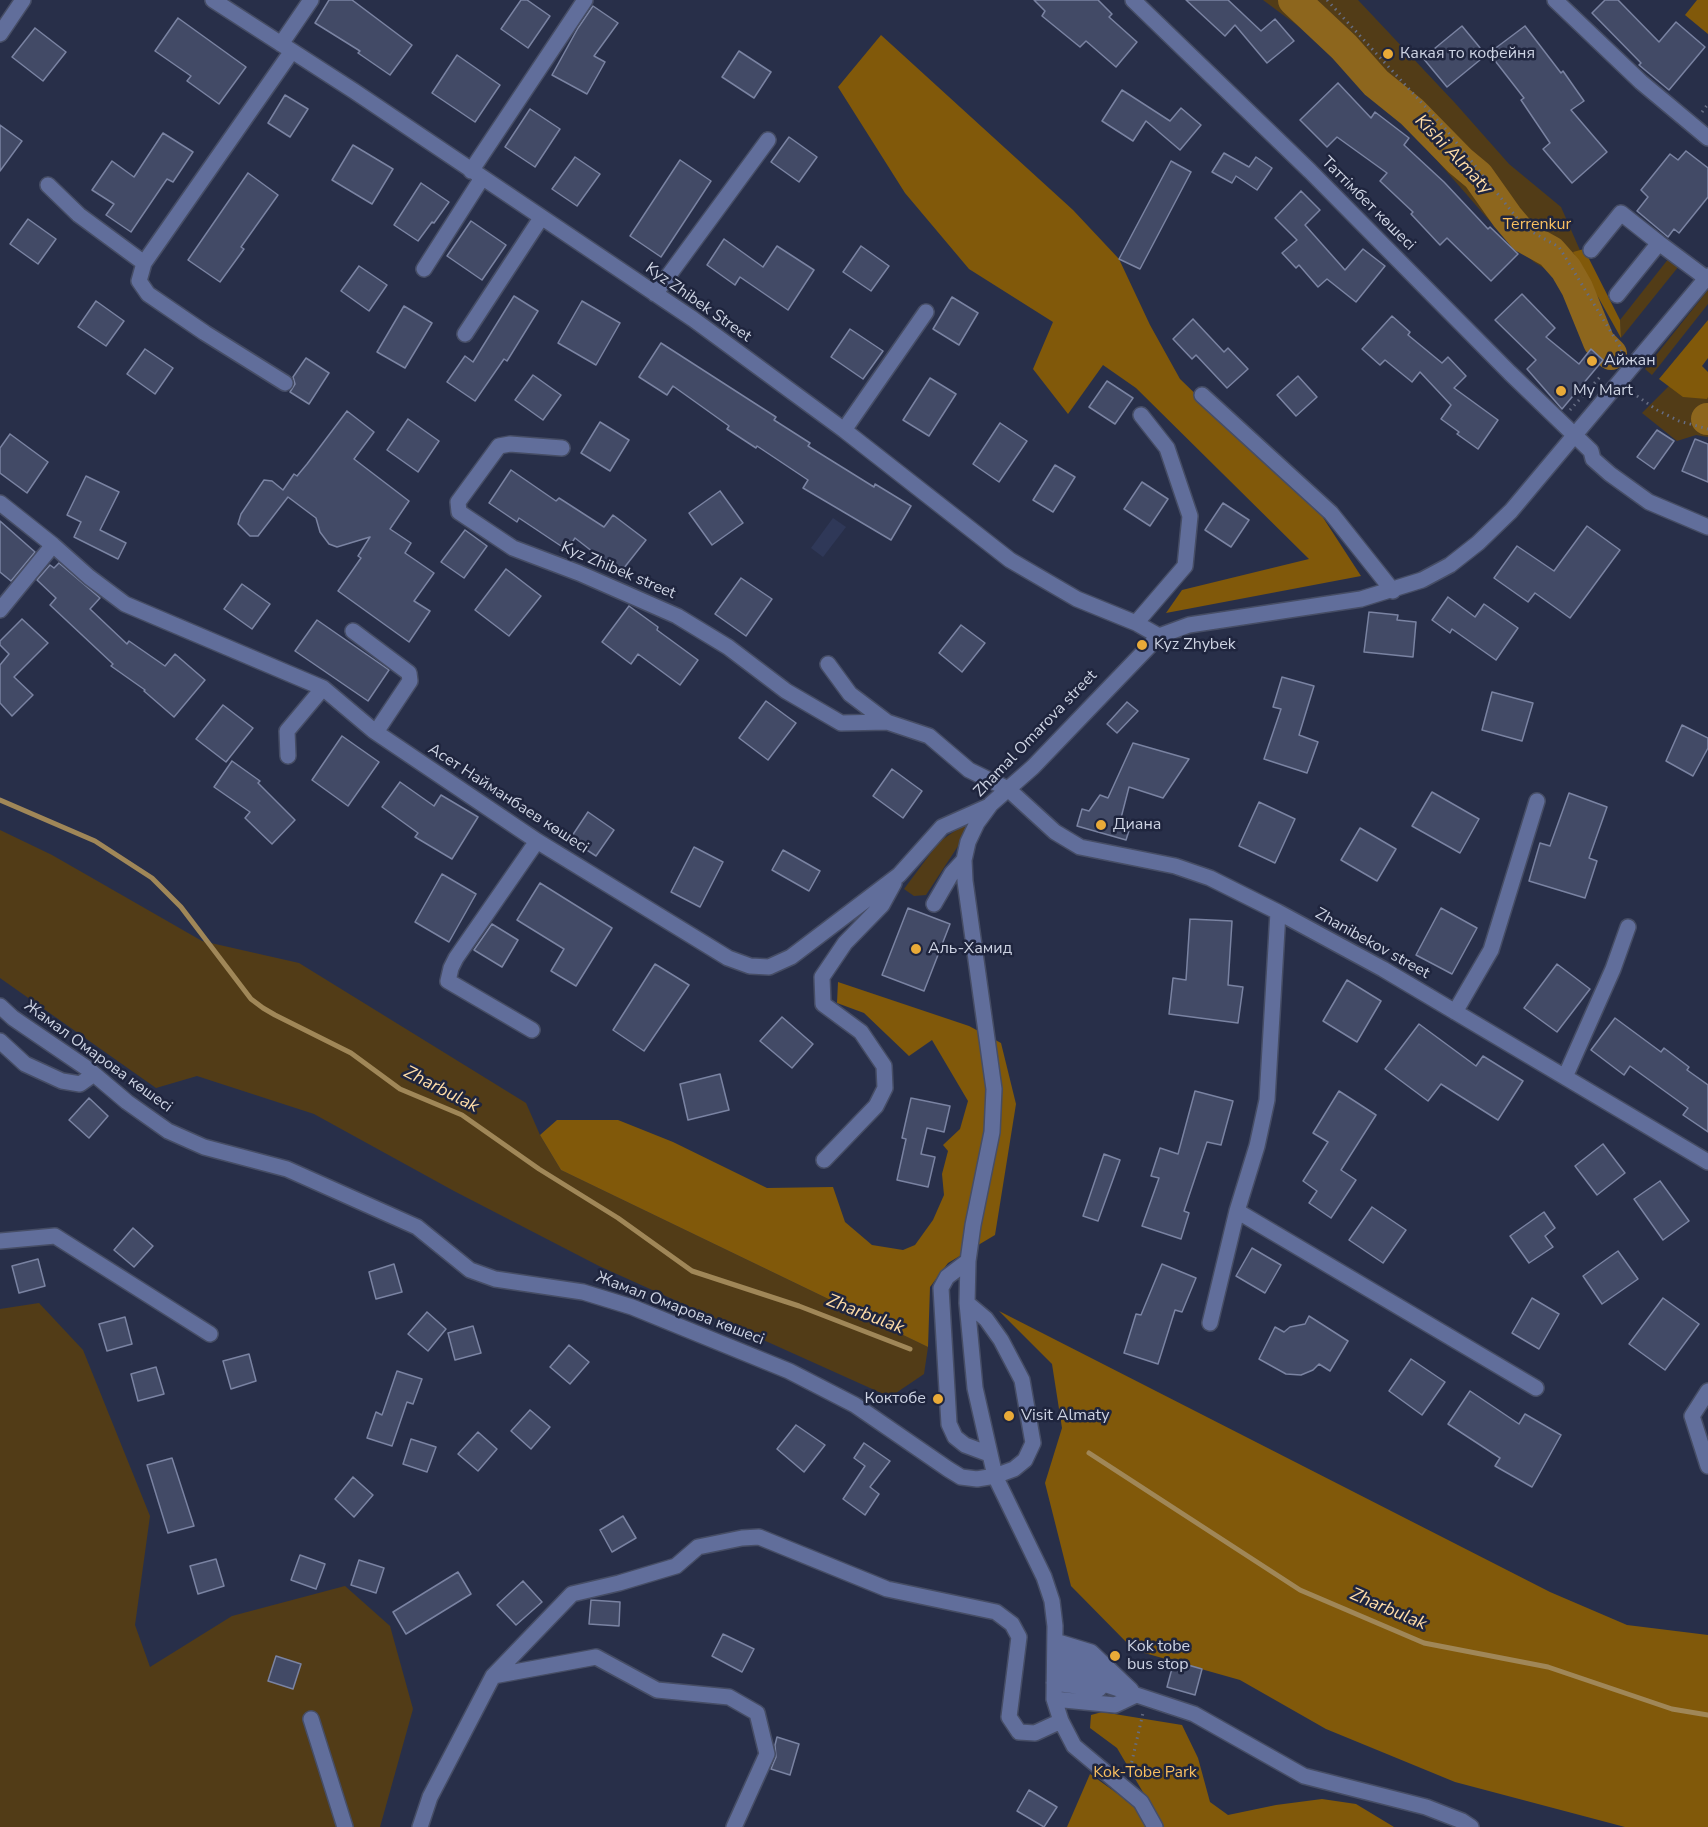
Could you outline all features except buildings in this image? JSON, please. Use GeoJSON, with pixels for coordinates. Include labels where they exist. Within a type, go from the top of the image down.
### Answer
{"type":"FeatureCollection","features":[{"type":"Feature","properties":{"kind":"street"},"geometry":{"type":"LineString","coordinates":[[0,34],[23,0]]}},
{"type":"Feature","properties":{"kind":"street","name":"Kyz Zhibek Street"},"geometry":{"type":"LineString","coordinates":[[213,0],[354,91],[693,319],[844,430],[1010,560],[1077,599],[1136,623],[1159,636]]}},
{"type":"Feature","properties":{"kind":"street"},"geometry":{"type":"LineString","coordinates":[[285,383],[148,294],[139,281],[144,263],[286,47],[311,0]]}},
{"type":"Feature","properties":{"kind":"street"},"geometry":{"type":"LineString","coordinates":[[424,269],[476,174],[585,0]]}},
{"type":"Feature","properties":{"kind":"street","name":"Таттімбет көшесі"},"geometry":{"type":"LineString","coordinates":[[1133,0],[1310,171],[1510,374],[1590,451],[1593,459],[1629,489],[1649,502],[1708,527]]}},
{"type":"Feature","properties":{"kind":"street"},"geometry":{"type":"LineString","coordinates":[[1555,0],[1641,82],[1708,138]]}},
{"type":"Feature","properties":{"kind":"street"},"geometry":{"type":"LineString","coordinates":[[655,294],[768,140]]}},
{"type":"Feature","properties":{"kind":"street"},"geometry":{"type":"LineString","coordinates":[[48,185],[79,215],[144,263]]}},
{"type":"Feature","properties":{"kind":"street"},"geometry":{"type":"LineString","coordinates":[[1591,250],[1621,213],[1707,277]]}},
{"type":"Feature","properties":{"kind":"street"},"geometry":{"type":"LineString","coordinates":[[465,334],[541,218]]}},
{"type":"Feature","properties":{"kind":"street"},"geometry":{"type":"LineString","coordinates":[[1617,295],[1659,243]]}},
{"type":"Feature","properties":{"kind":"street","name":"Zhamal Omarova street"},"geometry":{"type":"LineString","coordinates":[[1155,1827],[1141,1802],[1074,1746],[1061,1720],[1054,1699],[1055,1641],[1052,1601],[1044,1578],[996,1476],[975,1388],[967,1303],[968,1261],[992,1132],[994,1089],[966,892],[964,860],[968,842],[977,823],[991,804],[1033,767],[1159,636],[1190,625],[1361,599],[1393,591],[1422,580],[1450,565],[1478,543],[1511,511],[1707,277]]}},
{"type":"Feature","properties":{"kind":"street"},"geometry":{"type":"LineString","coordinates":[[844,430],[926,312]]}},
{"type":"Feature","properties":{"kind":"street"},"geometry":{"type":"LineString","coordinates":[[1202,395],[1332,513],[1393,591]]}},
{"type":"Feature","properties":{"kind":"street"},"geometry":{"type":"LineString","coordinates":[[1136,623],[1185,566],[1190,516],[1167,448],[1142,415]]}},
{"type":"Feature","properties":{"kind":"street","name":"Kyz Zhibek street"},"geometry":{"type":"LineString","coordinates":[[562,448],[510,444],[499,446],[458,502],[459,512],[513,548],[579,573],[677,615],[728,647],[786,691],[841,723],[887,722]]}},
{"type":"Feature","properties":{"kind":"street","name":"Асет Найманбаев көшесі"},"geometry":{"type":"LineString","coordinates":[[0,503],[53,545],[89,578],[125,604],[323,688],[374,731],[537,841],[728,958],[750,966],[769,967],[790,957],[899,875],[942,827],[991,804]]}},
{"type":"Feature","properties":{"kind":"street"},"geometry":{"type":"LineString","coordinates":[[0,610],[53,545]]}},
{"type":"Feature","properties":{"kind":"street"},"geometry":{"type":"LineString","coordinates":[[353,631],[409,673],[410,681],[380,726],[374,731]]}},
{"type":"Feature","properties":{"kind":"street","name":"Kyz Zhibek street"},"geometry":{"type":"LineString","coordinates":[[828,664],[850,694],[887,722],[929,736],[969,770],[1008,789]]}},
{"type":"Feature","properties":{"kind":"street"},"geometry":{"type":"LineString","coordinates":[[288,756],[287,731],[323,688]]}},
{"type":"Feature","properties":{"kind":"street","name":"Zhanibekov street"},"geometry":{"type":"LineString","coordinates":[[1008,789],[1055,832],[1080,847],[1175,866],[1210,878],[1278,912],[1383,969],[1708,1162]]}},
{"type":"Feature","properties":{"kind":"street"},"geometry":{"type":"LineString","coordinates":[[1455,1012],[1491,950],[1537,801]]}},
{"type":"Feature","properties":{"kind":"street"},"geometry":{"type":"LineString","coordinates":[[532,1030],[448,981],[456,958],[537,841]]}},
{"type":"Feature","properties":{"kind":"street"},"geometry":{"type":"LineString","coordinates":[[934,904],[952,873],[964,860]]}},
{"type":"Feature","properties":{"kind":"street"},"geometry":{"type":"LineString","coordinates":[[824,1160],[876,1106],[885,1088],[884,1066],[861,1032],[823,1004],[822,977],[845,943],[882,904],[899,875]]}},
{"type":"Feature","properties":{"kind":"street"},"geometry":{"type":"LineString","coordinates":[[1210,1323],[1237,1211],[1268,1100],[1278,912]]}},
{"type":"Feature","properties":{"kind":"street"},"geometry":{"type":"LineString","coordinates":[[1565,1077],[1613,969],[1628,927]]}},
{"type":"Feature","properties":{"kind":"street","name":"Жамал Омарова көшесі"},"geometry":{"type":"LineString","coordinates":[[0,1006],[168,1131],[204,1147],[288,1169],[417,1227],[470,1270],[495,1279],[583,1292],[632,1307],[789,1371],[855,1406],[961,1477],[978,1479],[996,1476]]}},
{"type":"Feature","properties":{"kind":"street"},"geometry":{"type":"LineString","coordinates":[[0,1041],[25,1064],[62,1081],[80,1084],[94,1074]]}},
{"type":"Feature","properties":{"kind":"street"},"geometry":{"type":"LineString","coordinates":[[1237,1211],[1536,1388]]}},
{"type":"Feature","properties":{"kind":"street"},"geometry":{"type":"LineString","coordinates":[[0,1241],[55,1236],[210,1334]]}},
{"type":"Feature","properties":{"kind":"street"},"geometry":{"type":"LineString","coordinates":[[968,1261],[948,1277],[941,1288],[949,1424],[955,1437],[989,1454]]}},
{"type":"Feature","properties":{"kind":"street"},"geometry":{"type":"LineString","coordinates":[[967,1303],[986,1319],[996,1333],[1022,1380],[1033,1443],[1025,1460],[1014,1469],[996,1476]]}},
{"type":"Feature","properties":{"kind":"street"},"geometry":{"type":"LineString","coordinates":[[1708,1391],[1692,1416],[1708,1466]]}},
{"type":"Feature","properties":{"kind":"street"},"geometry":{"type":"LineString","coordinates":[[420,1827],[430,1797],[493,1676],[572,1594],[620,1583],[676,1566],[698,1547],[742,1538],[759,1538],[887,1589],[996,1612],[1012,1624],[1019,1637],[1009,1717],[1018,1732],[1035,1733],[1061,1720]]}},
{"type":"Feature","properties":{"kind":"street"},"geometry":{"type":"LineString","coordinates":[[1055,1641],[1091,1652],[1136,1695]]}},
{"type":"Feature","properties":{"kind":"street"},"geometry":{"type":"LineString","coordinates":[[493,1676],[596,1658],[657,1690],[729,1697],[757,1713],[767,1754],[734,1827]]}},
{"type":"Feature","properties":{"kind":"street"},"geometry":{"type":"LineString","coordinates":[[1054,1669],[1096,1666],[1120,1680]]}},
{"type":"Feature","properties":{"kind":"street"},"geometry":{"type":"LineString","coordinates":[[1054,1669],[1089,1678],[1136,1695]]}},
{"type":"Feature","properties":{"kind":"street"},"geometry":{"type":"LineString","coordinates":[[1054,1669],[1194,1714],[1304,1776],[1426,1807],[1462,1821],[1471,1827]]}},
{"type":"Feature","properties":{"kind":"street"},"geometry":{"type":"LineString","coordinates":[[1054,1699],[1115,1705],[1136,1695]]}},
{"type":"Feature","properties":{"kind":"street"},"geometry":{"type":"LineString","coordinates":[[311,1719],[345,1827]]}},
{"type":"Feature","properties":{"kind":"path"},"geometry":{"type":"LineString","coordinates":[[1327,0],[1444,127],[1526,228],[1559,247],[1622,350],[1612,363]]}},
{"type":"Feature","properties":{"kind":"path"},"geometry":{"type":"LineString","coordinates":[[1565,415],[1607,370]]}},
{"type":"Feature","properties":{"kind":"path"},"geometry":{"type":"LineString","coordinates":[[1637,396],[1657,410],[1679,421],[1708,429]]}},
{"type":"Feature","properties":{"kind":"path"},"geometry":{"type":"LineString","coordinates":[[1129,1776],[1143,1711]]}},
{"type":"Feature","properties":{"kind":"shaded area"},"geometry":{"type":"Polygon","coordinates":[[[833,518],[846,527],[823,557],[811,548],[833,518]]]}},
{"type":"Feature","properties":{"kind":"green space","name":"Terrenkur"},"geometry":{"type":"Polygon","coordinates":[[[1263,0],[1358,0],[1509,164],[1561,207],[1600,296],[1578,317],[1562,279],[1534,262],[1488,219],[1420,141],[1321,43],[1263,0]]]}},
{"type":"Feature","properties":{"kind":"green space"},"geometry":{"type":"Polygon","coordinates":[[[1697,0],[1708,0],[1708,34],[1685,15],[1697,0]]]}},
{"type":"Feature","properties":{"kind":"green space"},"geometry":{"type":"Polygon","coordinates":[[[881,35],[1073,210],[1119,259],[1150,325],[1180,379],[1322,516],[1361,576],[1166,613],[1182,590],[1309,559],[1136,388],[1103,365],[1068,414],[1033,369],[1053,322],[969,269],[905,193],[838,87],[881,35]]]}},
{"type":"Feature","properties":{"kind":"green space"},"geometry":{"type":"Polygon","coordinates":[[[1584,249],[1620,320],[1621,338],[1573,252],[1584,249]]]}},
{"type":"Feature","properties":{"kind":"green space"},"geometry":{"type":"Polygon","coordinates":[[[1673,253],[1683,261],[1621,338],[1620,320],[1673,253]]]}},
{"type":"Feature","properties":{"kind":"green space"},"geometry":{"type":"Polygon","coordinates":[[[1708,290],[1708,304],[1652,375],[1645,369],[1708,290]]]}},
{"type":"Feature","properties":{"kind":"green space"},"geometry":{"type":"Polygon","coordinates":[[[1708,320],[1708,358],[1702,366],[1708,372],[1708,397],[1707,399],[1683,397],[1659,379],[1708,320]]]}},
{"type":"Feature","properties":{"kind":"green space"},"geometry":{"type":"Polygon","coordinates":[[[1682,373],[1708,389],[1708,437],[1696,435],[1677,441],[1642,413],[1682,373]]]}},
{"type":"Feature","properties":{"kind":"green space"},"geometry":{"type":"Polygon","coordinates":[[[979,814],[926,895],[914,896],[904,889],[939,842],[979,814]]]}},
{"type":"Feature","properties":{"kind":"green space"},"geometry":{"type":"Polygon","coordinates":[[[0,830],[52,855],[202,941],[299,963],[526,1103],[540,1135],[561,1170],[928,1347],[924,1374],[890,1397],[599,1266],[454,1191],[314,1114],[197,1076],[156,1088],[0,978],[0,830]]]}},
{"type":"Feature","properties":{"kind":"green space"},"geometry":{"type":"Polygon","coordinates":[[[838,982],[969,1026],[1001,1043],[1016,1104],[995,1235],[948,1263],[930,1287],[928,1347],[561,1170],[540,1135],[557,1120],[618,1120],[673,1142],[767,1188],[833,1187],[845,1222],[872,1245],[903,1250],[915,1245],[933,1220],[944,1195],[942,1174],[948,1151],[943,1145],[960,1129],[968,1101],[932,1040],[909,1056],[864,1013],[837,1003],[838,982]]]}},
{"type":"Feature","properties":{"kind":"green space"},"geometry":{"type":"Polygon","coordinates":[[[39,1303],[83,1350],[150,1516],[135,1625],[150,1667],[232,1616],[345,1586],[390,1626],[413,1709],[380,1827],[0,1827],[0,1309],[39,1303]]]}},
{"type":"Feature","properties":{"kind":"green space"},"geometry":{"type":"Polygon","coordinates":[[[999,1311],[1550,1592],[1627,1625],[1708,1635],[1708,1827],[1625,1827],[1455,1782],[1326,1729],[1240,1680],[1134,1650],[1071,1586],[1045,1483],[1062,1428],[1052,1364],[999,1311]]]}},
{"type":"Feature","properties":{"kind":"green space","name":"Kok-Tobe Park"},"geometry":{"type":"Polygon","coordinates":[[[1102,1712],[1182,1725],[1198,1758],[1210,1802],[1228,1815],[1276,1805],[1322,1799],[1356,1804],[1394,1827],[1161,1827],[1117,1748],[1090,1728],[1091,1715],[1102,1712]]]}},
{"type":"Feature","properties":{"kind":"green space"},"geometry":{"type":"Polygon","coordinates":[[[1090,1774],[1140,1812],[1146,1827],[1067,1827],[1090,1774]]]}},
{"type":"Feature","properties":{"kind":"waterway","name":"Kіshі Almaty"},"geometry":{"type":"LineString","coordinates":[[1294,0],[1344,47],[1376,83],[1412,112],[1478,176],[1524,237],[1551,252],[1566,269],[1577,288],[1599,342],[1611,354]]}},
{"type":"Feature","properties":{"kind":"waterway","name":"Zharbulak"},"geometry":{"type":"LineString","coordinates":[[0,800],[95,841],[152,878],[181,907],[251,999],[263,1008],[351,1053],[400,1089],[462,1115],[539,1169],[618,1218],[692,1271],[799,1306],[910,1349]]}},
{"type":"Feature","properties":{"kind":"waterway","name":"Zharbulak"},"geometry":{"type":"LineString","coordinates":[[1089,1453],[1300,1590],[1424,1643],[1548,1667],[1672,1709],[1708,1715]]}},
{"type":"Feature","properties":{"kind":"place","name":"Какая то кофейня"},"geometry":{"type":"Point","coordinates":[1388,54]}},
{"type":"Feature","properties":{"kind":"place","name":"Айжан"},"geometry":{"type":"Point","coordinates":[1592,361]}},
{"type":"Feature","properties":{"kind":"place","name":"My Mart"},"geometry":{"type":"Point","coordinates":[1561,391]}},
{"type":"Feature","properties":{"kind":"place","name":"Kyz Zhybek"},"geometry":{"type":"Point","coordinates":[1142,645]}},
{"type":"Feature","properties":{"kind":"place","name":"Диана"},"geometry":{"type":"Point","coordinates":[1101,825]}},
{"type":"Feature","properties":{"kind":"place","name":"Аль-Хамид"},"geometry":{"type":"Point","coordinates":[916,949]}},
{"type":"Feature","properties":{"kind":"place","name":"Коктобе"},"geometry":{"type":"Point","coordinates":[938,1399]}},
{"type":"Feature","properties":{"kind":"place","name":"Visit Almaty"},"geometry":{"type":"Point","coordinates":[1009,1416]}},
{"type":"Feature","properties":{"kind":"place","name":"Kok tobe bus stop"},"geometry":{"type":"Point","coordinates":[1115,1656]}}]}
